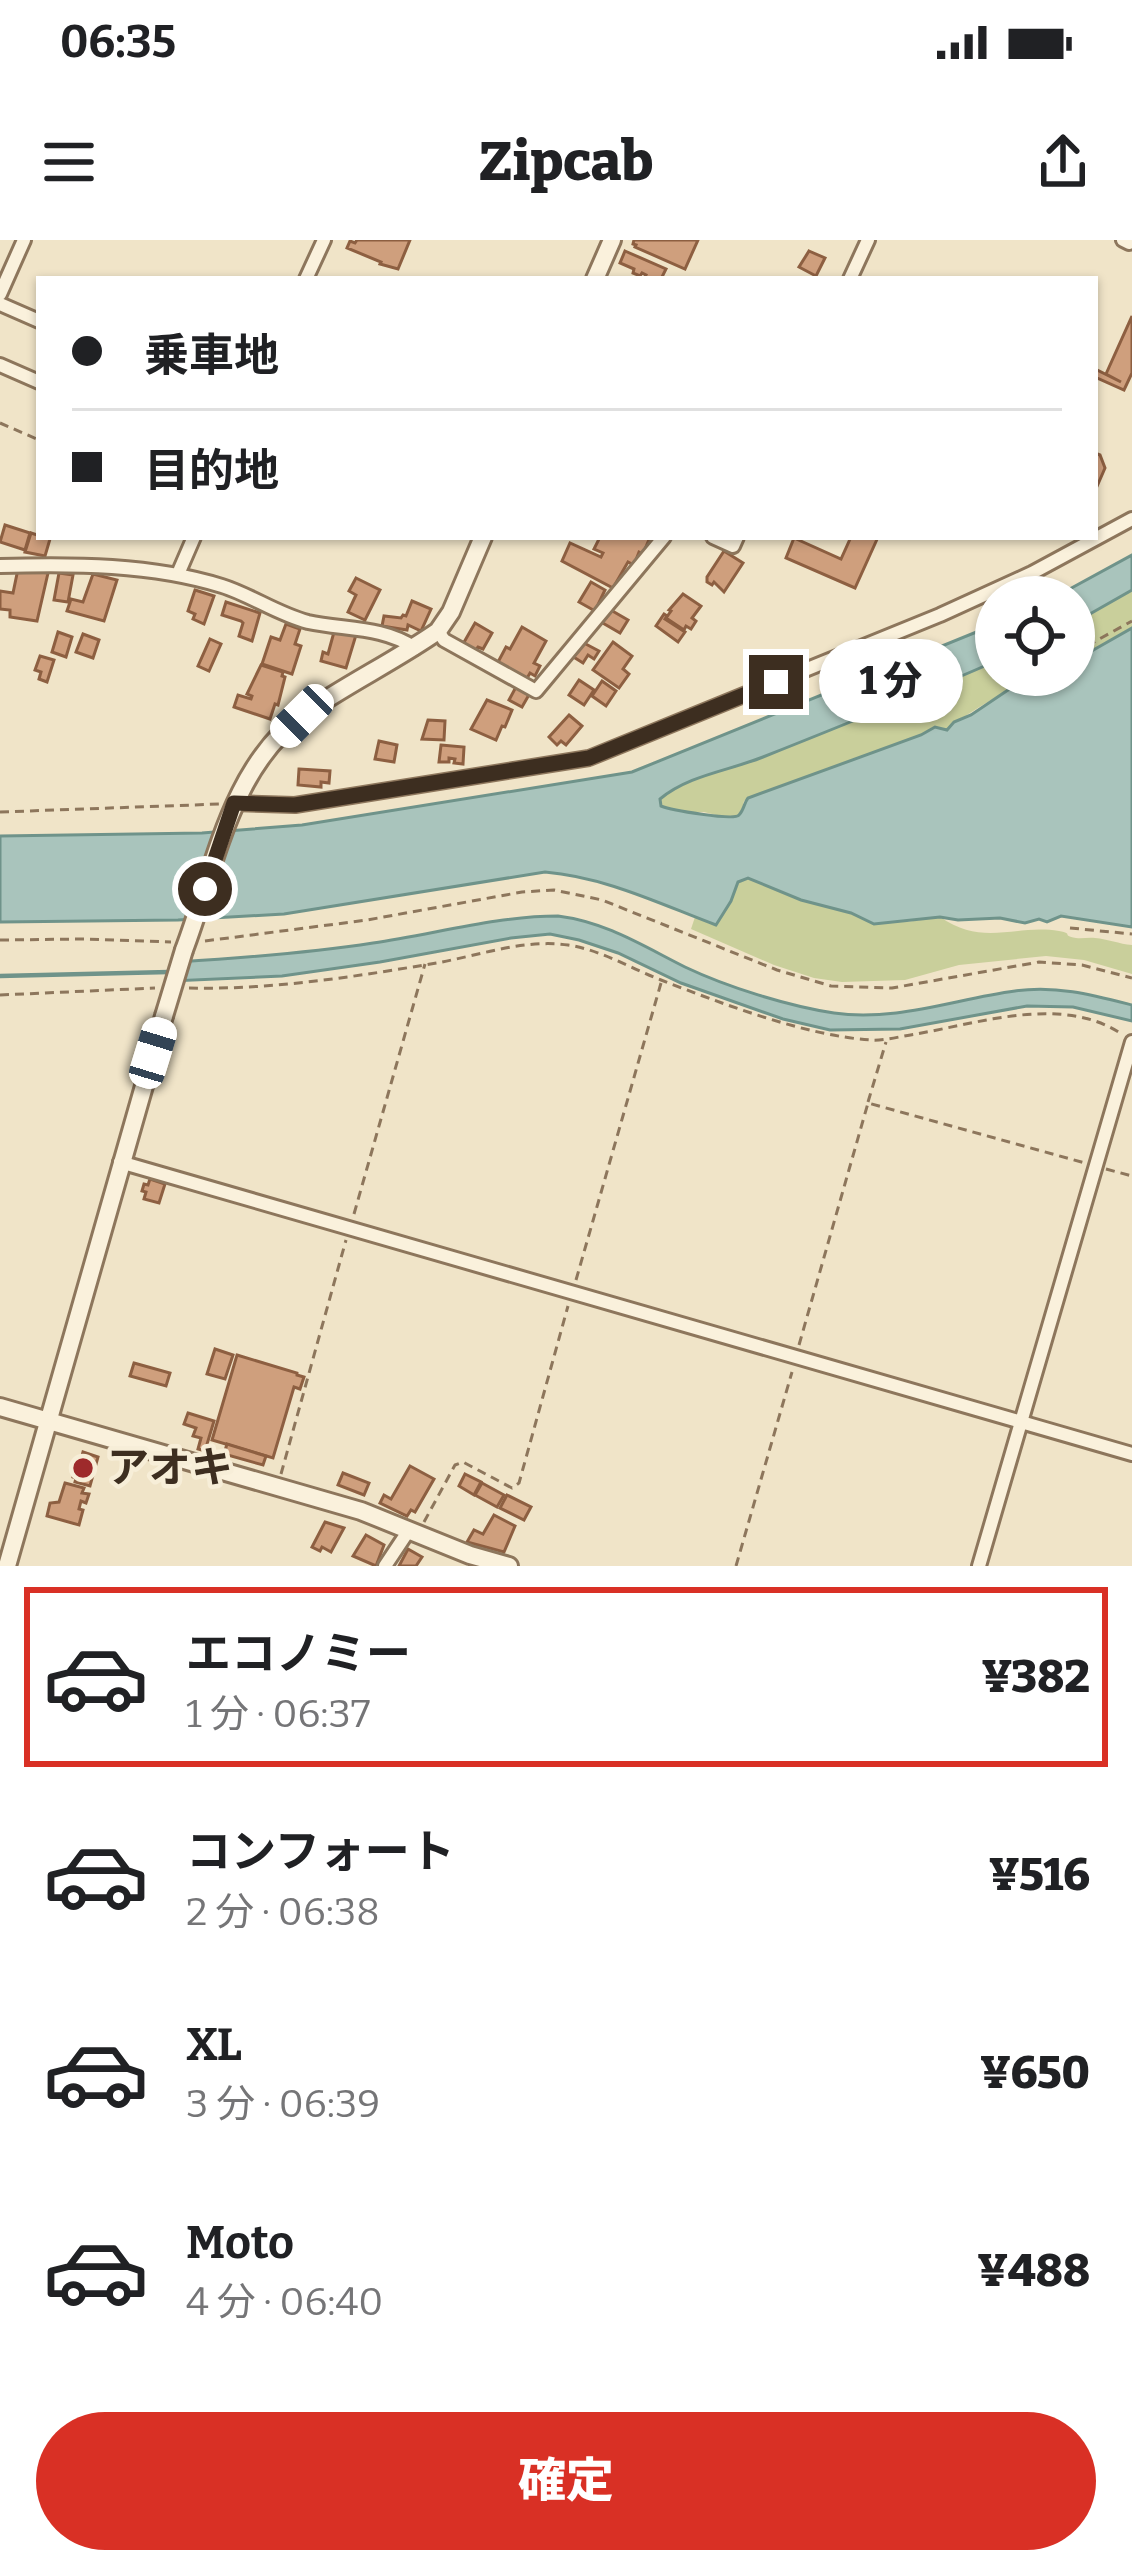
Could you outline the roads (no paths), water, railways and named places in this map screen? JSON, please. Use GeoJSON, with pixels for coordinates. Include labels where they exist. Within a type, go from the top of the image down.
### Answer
{"type":"FeatureCollection","features":[{"type":"Feature","properties":{"kind":"street"},"geometry":{"type":"LineString","coordinates":[[0,294],[24,240]]}},
{"type":"Feature","properties":{"kind":"street"},"geometry":{"type":"LineString","coordinates":[[308,276],[324,240]]}},
{"type":"Feature","properties":{"kind":"street"},"geometry":{"type":"LineString","coordinates":[[597,276],[612,240]]}},
{"type":"Feature","properties":{"kind":"street"},"geometry":{"type":"LineString","coordinates":[[851,276],[868,240]]}},
{"type":"Feature","properties":{"kind":"street"},"geometry":{"type":"LineString","coordinates":[[0,304],[36,320]]}},
{"type":"Feature","properties":{"kind":"street"},"geometry":{"type":"LineString","coordinates":[[0,365],[36,381]]}},
{"type":"Feature","properties":{"kind":"street"},"geometry":{"type":"LineString","coordinates":[[1098,539],[1132,519]]}},
{"type":"Feature","properties":{"kind":"street"},"geometry":{"type":"LineString","coordinates":[[178,574],[193,540]]}},
{"type":"Feature","properties":{"kind":"street"},"geometry":{"type":"LineString","coordinates":[[8,1566],[120,1162],[234,803],[271,746],[302,716],[438,631],[482,540]]}},
{"type":"Feature","properties":{"kind":"street"},"geometry":{"type":"LineString","coordinates":[[438,631],[444,640],[536,691],[662,540]]}},
{"type":"Feature","properties":{"kind":"street"},"geometry":{"type":"LineString","coordinates":[[234,803],[295,805],[611,751],[940,615],[1096,540]]}},
{"type":"Feature","properties":{"kind":"street"},"geometry":{"type":"LineString","coordinates":[[0,566],[178,574],[227,588],[306,621],[388,633],[415,648]]}},
{"type":"Feature","properties":{"kind":"street"},"geometry":{"type":"LineString","coordinates":[[979,1566],[1132,1041]]}},
{"type":"Feature","properties":{"kind":"street"},"geometry":{"type":"LineString","coordinates":[[120,1162],[1132,1454]]}},
{"type":"Feature","properties":{"kind":"street"},"geometry":{"type":"LineString","coordinates":[[0,1407],[361,1511],[508,1566]]}},
{"type":"Feature","properties":{"kind":"street"},"geometry":{"type":"LineString","coordinates":[[385,1566],[409,1530]]}},
{"type":"Feature","properties":{"kind":"water"},"geometry":{"type":"Polygon","coordinates":[[[1132,555],[1132,590],[1095,611],[1094,576],[1132,555]]]}},
{"type":"Feature","properties":{"kind":"water"},"geometry":{"type":"Polygon","coordinates":[[[1132,628],[1132,927],[1061,916],[1025,923],[940,917],[874,924],[748,878],[738,882],[716,925],[611,885],[545,872],[284,914],[0,922],[0,836],[202,833],[302,825],[632,772],[975,633],[975,670],[763,757],[683,784],[660,799],[661,806],[689,812],[739,815],[748,798],[935,727],[947,730],[999,696],[1095,696],[1095,649],[1132,628]]]}},
{"type":"Feature","properties":{"kind":"water"},"geometry":{"type":"Polygon","coordinates":[[[558,916],[608,929],[720,982],[816,1010],[880,1014],[1045,989],[1132,1005],[1132,1021],[1073,1007],[1027,1006],[900,1029],[830,1030],[783,1019],[681,983],[618,953],[550,934],[282,976],[172,981],[178,962],[324,950],[489,922],[558,916]]]}},
{"type":"Feature","properties":{"kind":"waterway"},"geometry":{"type":"LineString","coordinates":[[0,976],[169,972]]}},
{"type":"Feature","properties":{"kind":"place","name":"アオキ"},"geometry":{"type":"Point","coordinates":[83,1468]}}]}
